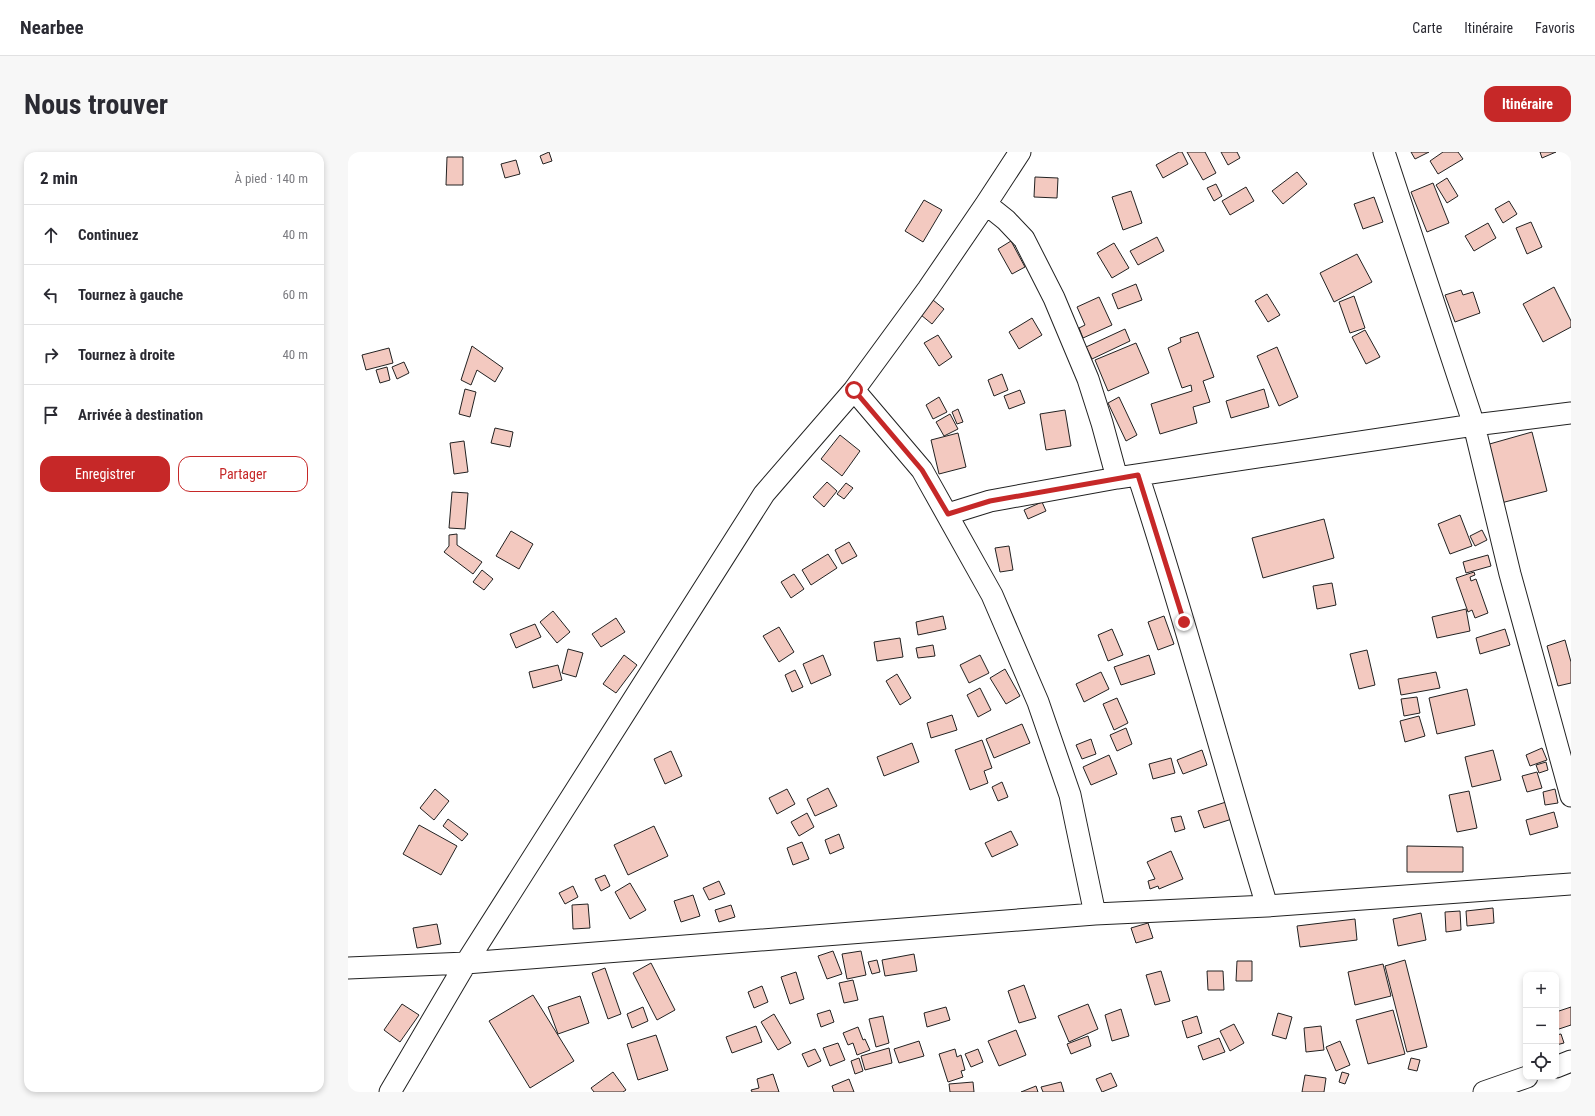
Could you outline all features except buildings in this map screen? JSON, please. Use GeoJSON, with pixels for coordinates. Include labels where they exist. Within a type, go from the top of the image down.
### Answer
{"type":"FeatureCollection","features":[{"type":"Feature","properties":{"kind":"street"},"geometry":{"type":"LineString","coordinates":[[390,1092],[466,963],[764,494],[854,390],[928,289],[1020,152]]}},
{"type":"Feature","properties":{"kind":"street"},"geometry":{"type":"LineString","coordinates":[[1384,152],[1474,425],[1510,574],[1571,796]]}},
{"type":"Feature","properties":{"kind":"street"},"geometry":{"type":"LineString","coordinates":[[986,204],[1006,220],[1024,239],[1054,298],[1088,379],[1117,478]]}},
{"type":"Feature","properties":{"kind":"street"},"geometry":{"type":"LineString","coordinates":[[854,390],[922,470],[992,594],[1038,702],[1070,795],[1095,914]]}},
{"type":"Feature","properties":{"kind":"street"},"geometry":{"type":"LineString","coordinates":[[948,514],[990,501],[1117,478],[1474,425],[1571,413]]}},
{"type":"Feature","properties":{"kind":"street"},"geometry":{"type":"LineString","coordinates":[[1138,475],[1182,615],[1233,796],[1267,906]]}},
{"type":"Feature","properties":{"kind":"street"},"geometry":{"type":"LineString","coordinates":[[348,968],[466,963],[1095,914],[1267,906],[1571,884]]}},
{"type":"Feature","properties":{"kind":"street"},"geometry":{"type":"LineString","coordinates":[[1559,1066],[1571,1061]]}},
{"type":"Feature","properties":{"kind":"street"},"geometry":{"type":"LineString","coordinates":[[1484,1092],[1523,1078]]}},
{"type":"Feature","properties":{"kind":"route"},"geometry":{"type":"LineString","coordinates":[[854,390],[922,470],[948,514],[990,501],[1138,475],[1184,622]]}}]}
